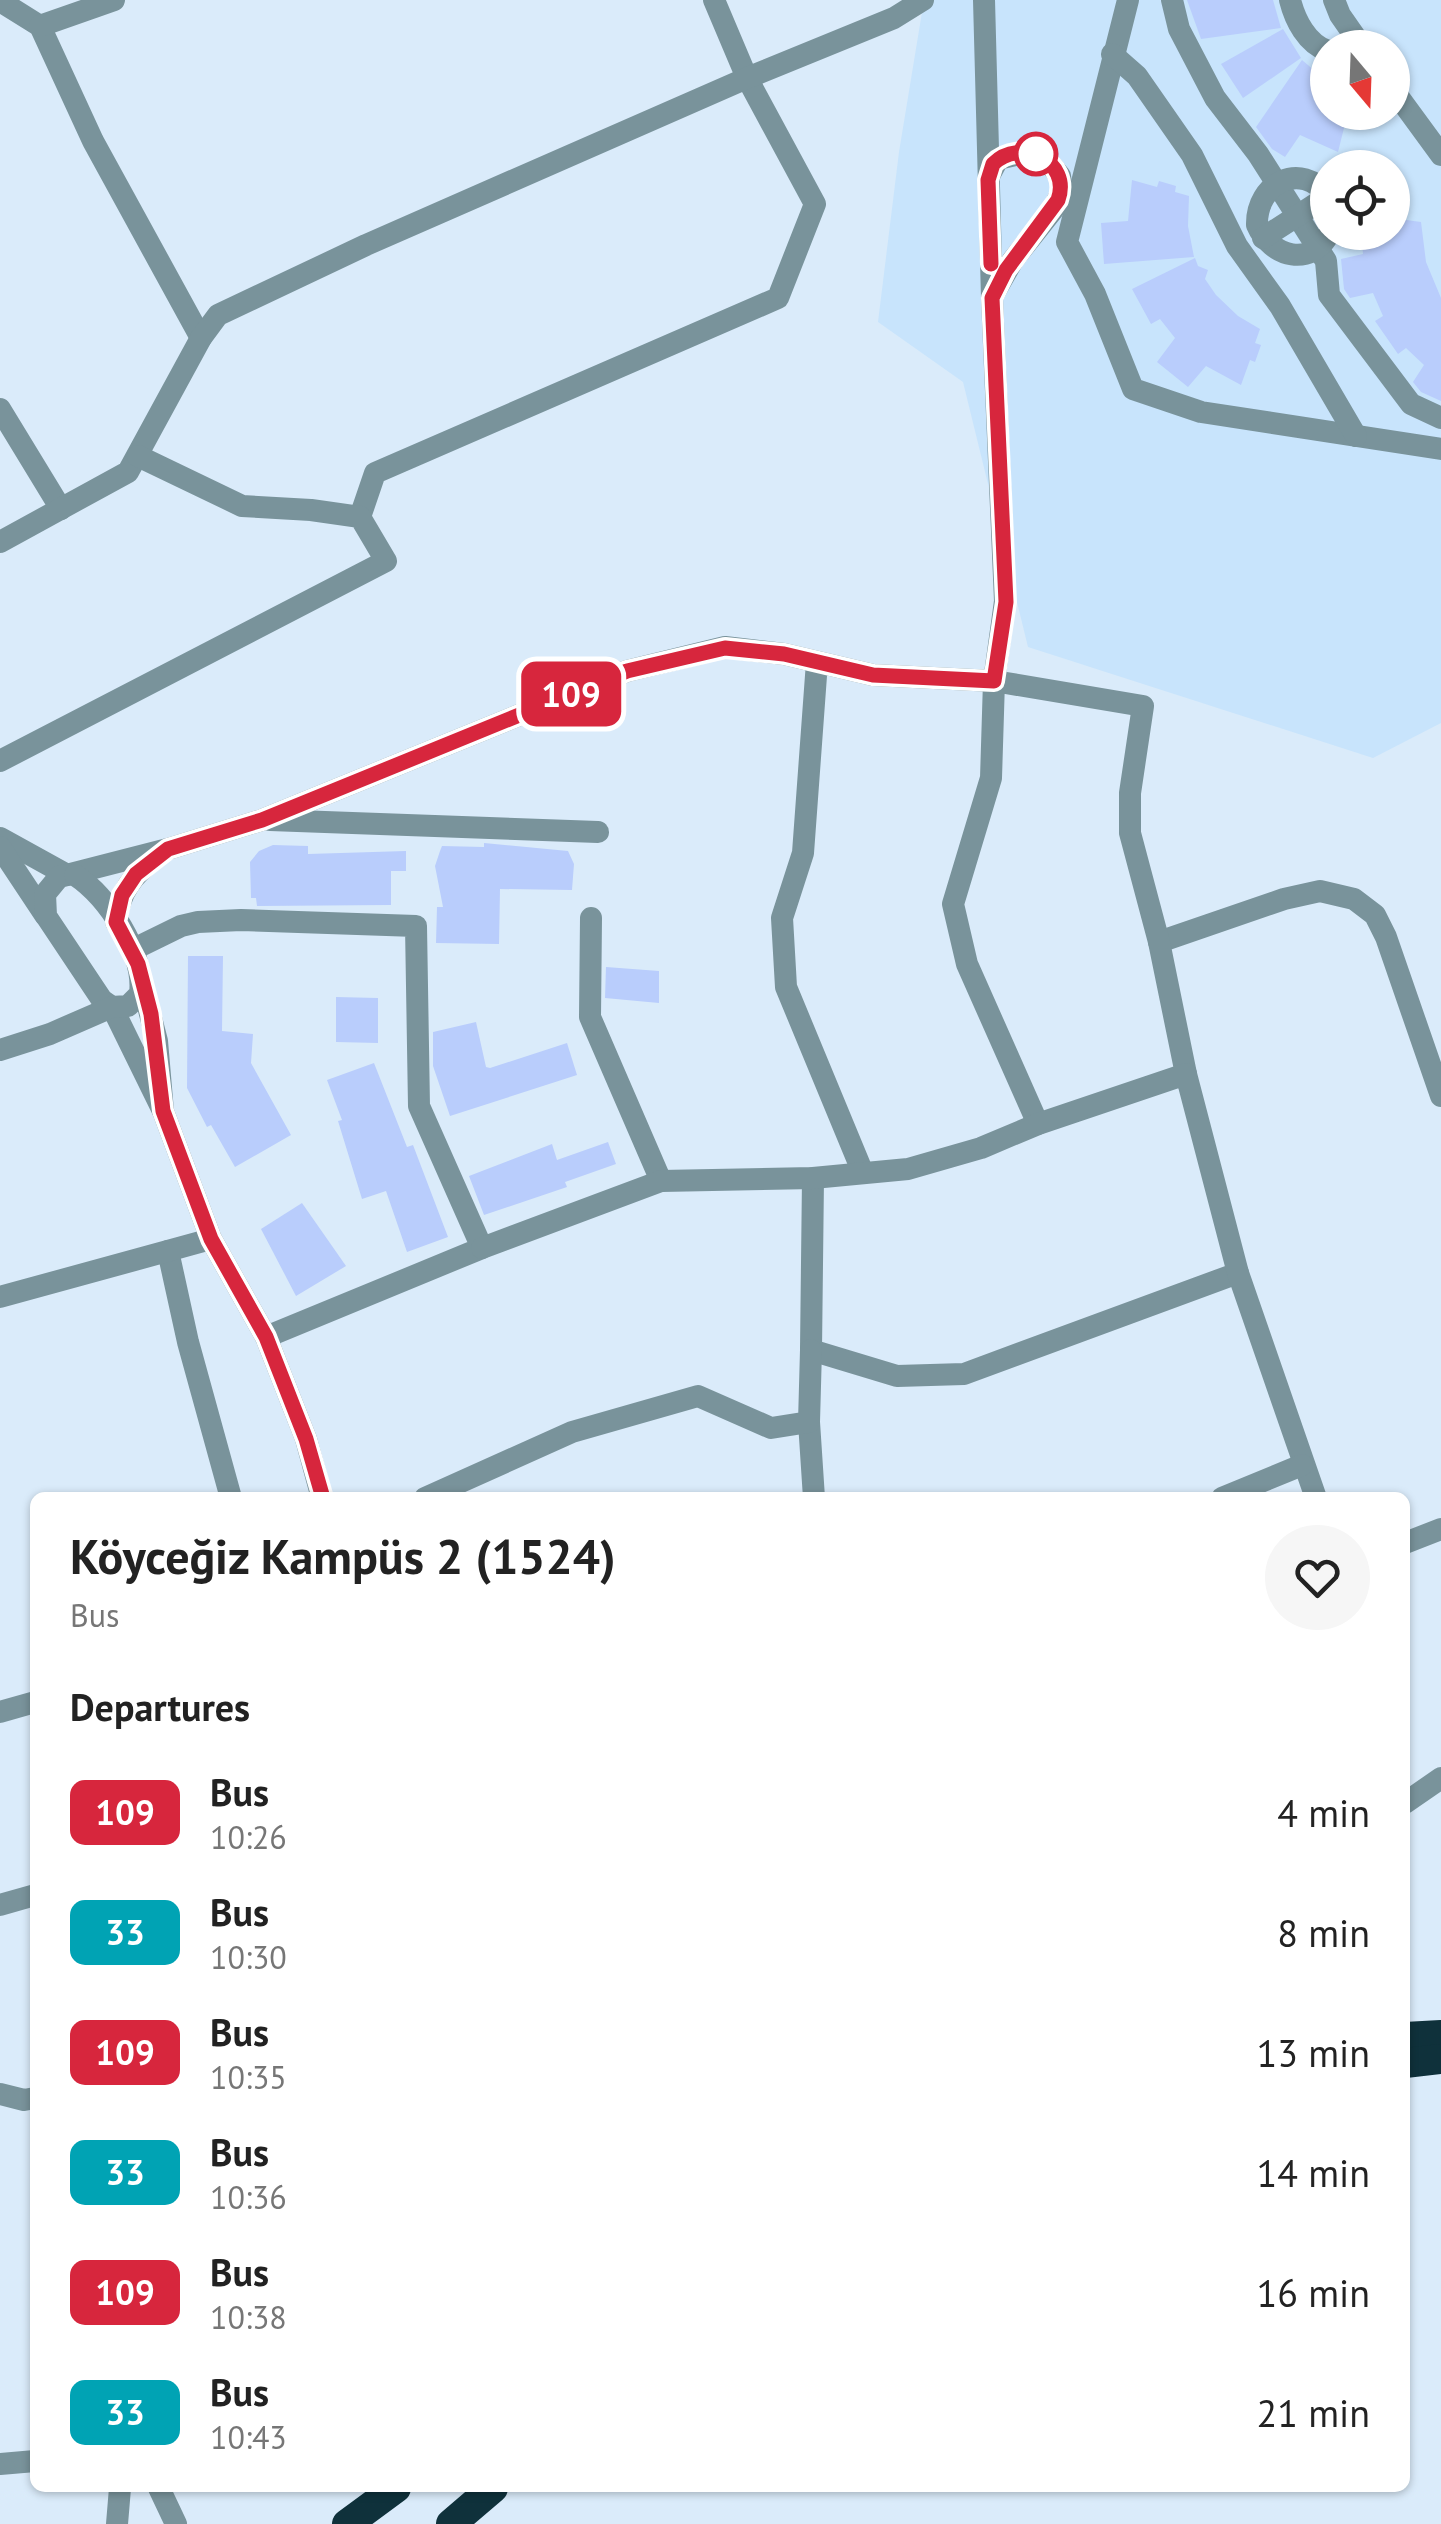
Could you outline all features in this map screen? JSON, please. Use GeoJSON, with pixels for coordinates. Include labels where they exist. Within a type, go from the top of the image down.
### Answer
{"type":"FeatureCollection","features":[{"type":"Feature","properties":{"kind":"highway"},"geometry":{"type":"LineString","coordinates":[[1410,2037],[1441,2035]]}},
{"type":"Feature","properties":{"kind":"highway"},"geometry":{"type":"LineString","coordinates":[[1410,2062],[1441,2059]]}},
{"type":"Feature","properties":{"kind":"highway"},"geometry":{"type":"LineString","coordinates":[[347,2524],[391,2492]]}},
{"type":"Feature","properties":{"kind":"highway"},"geometry":{"type":"LineString","coordinates":[[451,2524],[489,2492]]}},
{"type":"Feature","properties":{"kind":"street"},"geometry":{"type":"LineString","coordinates":[[0,0],[40,26],[94,141],[200,338]]}},
{"type":"Feature","properties":{"kind":"street"},"geometry":{"type":"LineString","coordinates":[[40,26],[114,0]]}},
{"type":"Feature","properties":{"kind":"street"},"geometry":{"type":"LineString","coordinates":[[0,760],[386,561],[360,517],[375,472],[778,298],[814,204],[746,78],[714,0]]}},
{"type":"Feature","properties":{"kind":"street"},"geometry":{"type":"LineString","coordinates":[[0,542],[128,472],[200,338],[218,315],[333,260],[746,78],[894,18],[923,0]]}},
{"type":"Feature","properties":{"kind":"street"},"geometry":{"type":"LineString","coordinates":[[984,0],[1006,602],[994,681],[992,778],[952,904],[967,964],[1038,1124]]}},
{"type":"Feature","properties":{"kind":"street"},"geometry":{"type":"LineString","coordinates":[[1128,0],[1070,193],[1067,242],[1095,294],[1133,388],[1202,412],[1441,449]]}},
{"type":"Feature","properties":{"kind":"street"},"geometry":{"type":"LineString","coordinates":[[1172,0],[1179,29],[1215,98],[1298,216],[1310,227]]}},
{"type":"Feature","properties":{"kind":"street"},"geometry":{"type":"LineString","coordinates":[[1290,0],[1310,40]]}},
{"type":"Feature","properties":{"kind":"street"},"geometry":{"type":"LineString","coordinates":[[1334,0],[1350,30]]}},
{"type":"Feature","properties":{"kind":"street"},"geometry":{"type":"LineString","coordinates":[[1112,54],[1137,76],[1192,155],[1237,246],[1280,306],[1356,436]]}},
{"type":"Feature","properties":{"kind":"street"},"geometry":{"type":"LineString","coordinates":[[1410,113],[1441,155]]}},
{"type":"Feature","properties":{"kind":"street"},"geometry":{"type":"LineString","coordinates":[[988,180],[998,158],[1014,153],[1036,154],[1056,170],[1070,193]]}},
{"type":"Feature","properties":{"kind":"street"},"geometry":{"type":"LineString","coordinates":[[1310,182],[1276,183],[1261,199],[1257,212],[1262,238],[1283,254],[1297,256],[1310,248]]}},
{"type":"Feature","properties":{"kind":"street"},"geometry":{"type":"LineString","coordinates":[[992,298],[1006,270],[1070,193]]}},
{"type":"Feature","properties":{"kind":"street"},"geometry":{"type":"LineString","coordinates":[[1262,238],[1310,208]]}},
{"type":"Feature","properties":{"kind":"street"},"geometry":{"type":"LineString","coordinates":[[1325,250],[1328,295],[1412,404],[1441,418]]}},
{"type":"Feature","properties":{"kind":"street"},"geometry":{"type":"LineString","coordinates":[[0,409],[61,509]]}},
{"type":"Feature","properties":{"kind":"street"},"geometry":{"type":"LineString","coordinates":[[138,456],[242,506],[360,517]]}},
{"type":"Feature","properties":{"kind":"street"},"geometry":{"type":"LineString","coordinates":[[46,916],[47,888],[59,877],[262,820],[627,671],[725,648],[784,654],[873,675],[994,681],[1142,706],[1130,793],[1130,833],[1159,942],[1186,1074],[1238,1273],[1313,1492]]}},
{"type":"Feature","properties":{"kind":"street"},"geometry":{"type":"LineString","coordinates":[[817,662],[804,854],[782,918],[786,987],[863,1174]]}},
{"type":"Feature","properties":{"kind":"street"},"geometry":{"type":"LineString","coordinates":[[262,820],[598,832]]}},
{"type":"Feature","properties":{"kind":"street"},"geometry":{"type":"LineString","coordinates":[[0,838],[71,875],[96,894],[116,922],[142,979],[157,1041],[163,1111]]}},
{"type":"Feature","properties":{"kind":"street"},"geometry":{"type":"LineString","coordinates":[[0,847],[84,975],[112,1007],[163,1111],[211,1239],[266,1337],[306,1439],[320,1492]]}},
{"type":"Feature","properties":{"kind":"street"},"geometry":{"type":"LineString","coordinates":[[116,922],[118,906],[128,885],[168,849]]}},
{"type":"Feature","properties":{"kind":"street"},"geometry":{"type":"LineString","coordinates":[[1159,942],[1320,891],[1354,898],[1374,916],[1386,937],[1441,1096]]}},
{"type":"Feature","properties":{"kind":"street"},"geometry":{"type":"LineString","coordinates":[[591,918],[590,1017],[661,1181]]}},
{"type":"Feature","properties":{"kind":"street"},"geometry":{"type":"LineString","coordinates":[[132,950],[180,926],[198,922],[416,926],[419,1106],[482,1248]]}},
{"type":"Feature","properties":{"kind":"street"},"geometry":{"type":"LineString","coordinates":[[50,1034],[81,997],[84,975]]}},
{"type":"Feature","properties":{"kind":"street"},"geometry":{"type":"LineString","coordinates":[[0,1050],[112,1007],[124,1007],[138,998],[142,979]]}},
{"type":"Feature","properties":{"kind":"street"},"geometry":{"type":"LineString","coordinates":[[266,1337],[482,1248],[661,1181],[813,1178],[908,1169],[982,1148],[1038,1124],[1186,1074]]}},
{"type":"Feature","properties":{"kind":"street"},"geometry":{"type":"LineString","coordinates":[[813,1178],[810,1422],[814,1492]]}},
{"type":"Feature","properties":{"kind":"street"},"geometry":{"type":"LineString","coordinates":[[0,1297],[211,1239]]}},
{"type":"Feature","properties":{"kind":"street"},"geometry":{"type":"LineString","coordinates":[[168,1251],[188,1342],[230,1492]]}},
{"type":"Feature","properties":{"kind":"street"},"geometry":{"type":"LineString","coordinates":[[810,1350],[897,1376],[964,1374],[1238,1273]]}},
{"type":"Feature","properties":{"kind":"street"},"geometry":{"type":"LineString","coordinates":[[438,1492],[572,1432],[698,1396],[771,1428],[810,1422]]}},
{"type":"Feature","properties":{"kind":"street"},"geometry":{"type":"LineString","coordinates":[[1237,1492],[1302,1465]]}},
{"type":"Feature","properties":{"kind":"street"},"geometry":{"type":"LineString","coordinates":[[1410,1541],[1441,1529]]}},
{"type":"Feature","properties":{"kind":"street"},"geometry":{"type":"LineString","coordinates":[[0,1712],[30,1703]]}},
{"type":"Feature","properties":{"kind":"street"},"geometry":{"type":"LineString","coordinates":[[1410,1800],[1441,1778]]}},
{"type":"Feature","properties":{"kind":"street"},"geometry":{"type":"LineString","coordinates":[[0,1905],[30,1896]]}},
{"type":"Feature","properties":{"kind":"street"},"geometry":{"type":"LineString","coordinates":[[0,2094],[30,2099]]}},
{"type":"Feature","properties":{"kind":"street"},"geometry":{"type":"LineString","coordinates":[[0,2464],[30,2461]]}},
{"type":"Feature","properties":{"kind":"street"},"geometry":{"type":"LineString","coordinates":[[117,2524],[120,2492]]}},
{"type":"Feature","properties":{"kind":"street"},"geometry":{"type":"LineString","coordinates":[[161,2492],[176,2524]]}},
{"type":"Feature","properties":{"kind":"shaded area"},"geometry":{"type":"Polygon","coordinates":[[[924,0],[1441,0],[1441,723],[1373,758],[1028,647],[963,382],[878,322],[899,152],[924,0]]]}},
{"type":"Feature","properties":{"kind":"building"},"geometry":{"type":"Polygon","coordinates":[[[1187,0],[1273,0],[1281,28],[1201,39],[1187,0]]]}},
{"type":"Feature","properties":{"kind":"building"},"geometry":{"type":"Polygon","coordinates":[[[1283,29],[1301,58],[1243,98],[1221,64],[1283,29]]]}},
{"type":"Feature","properties":{"kind":"building"},"geometry":{"type":"Polygon","coordinates":[[[1302,60],[1310,67],[1310,130],[1344,130],[1338,150],[1300,135],[1285,157],[1272,149],[1256,127],[1302,60]]]}},
{"type":"Feature","properties":{"kind":"building"},"geometry":{"type":"Polygon","coordinates":[[[1132,180],[1157,187],[1159,181],[1176,186],[1175,192],[1189,196],[1188,226],[1194,257],[1104,264],[1101,223],[1128,221],[1132,180]]]}},
{"type":"Feature","properties":{"kind":"building"},"geometry":{"type":"Polygon","coordinates":[[[1410,220],[1421,222],[1426,262],[1441,298],[1441,401],[1421,392],[1413,382],[1424,365],[1406,348],[1398,354],[1375,321],[1383,316],[1373,293],[1350,298],[1344,289],[1341,259],[1363,254],[1363,250],[1410,250],[1410,220]]]}},
{"type":"Feature","properties":{"kind":"building"},"geometry":{"type":"Polygon","coordinates":[[[1195,258],[1198,266],[1208,270],[1205,279],[1216,295],[1238,316],[1260,329],[1255,343],[1261,345],[1255,362],[1250,360],[1241,385],[1206,366],[1188,387],[1157,362],[1175,338],[1160,319],[1151,324],[1132,289],[1195,258]]]}},
{"type":"Feature","properties":{"kind":"building"},"geometry":{"type":"Polygon","coordinates":[[[484,843],[568,851],[574,864],[572,890],[500,889],[499,944],[436,943],[437,907],[443,907],[435,866],[442,846],[484,847],[484,843]]]}},
{"type":"Feature","properties":{"kind":"building"},"geometry":{"type":"Polygon","coordinates":[[[273,845],[308,846],[308,854],[406,851],[406,871],[391,871],[391,905],[257,906],[256,898],[251,898],[250,862],[259,851],[273,845]]]}},
{"type":"Feature","properties":{"kind":"building"},"geometry":{"type":"Polygon","coordinates":[[[188,956],[223,956],[222,1031],[253,1034],[251,1063],[291,1135],[235,1167],[211,1125],[207,1127],[187,1088],[188,956]]]}},
{"type":"Feature","properties":{"kind":"building"},"geometry":{"type":"Polygon","coordinates":[[[606,967],[659,971],[659,1003],[605,998],[606,967]]]}},
{"type":"Feature","properties":{"kind":"building"},"geometry":{"type":"Polygon","coordinates":[[[336,997],[378,998],[378,1043],[336,1042],[336,997]]]}},
{"type":"Feature","properties":{"kind":"building"},"geometry":{"type":"Polygon","coordinates":[[[476,1022],[486,1067],[567,1043],[577,1075],[450,1116],[433,1066],[433,1032],[476,1022]]]}},
{"type":"Feature","properties":{"kind":"building"},"geometry":{"type":"Polygon","coordinates":[[[374,1063],[407,1147],[413,1145],[448,1237],[407,1252],[386,1191],[362,1199],[338,1121],[342,1120],[327,1080],[374,1063]]]}},
{"type":"Feature","properties":{"kind":"building"},"geometry":{"type":"Polygon","coordinates":[[[608,1142],[616,1164],[565,1182],[567,1187],[484,1215],[469,1176],[552,1144],[557,1160],[608,1142]]]}},
{"type":"Feature","properties":{"kind":"building"},"geometry":{"type":"Polygon","coordinates":[[[302,1203],[346,1266],[296,1296],[261,1229],[302,1203]]]}},
{"type":"Feature","properties":{"kind":"bus line","name":"109"},"geometry":{"type":"LineString","coordinates":[[322,1492],[306,1439],[266,1337],[211,1239],[163,1111],[151,1014],[138,964],[116,922],[122,895],[136,874],[168,849],[262,820],[627,671],[725,648],[784,654],[873,675],[994,681],[1006,602],[992,298],[1006,270],[1047,219],[1062,192],[1060,176],[1052,164],[1036,154],[1005,155],[993,164],[988,180],[991,264]]}}]}
